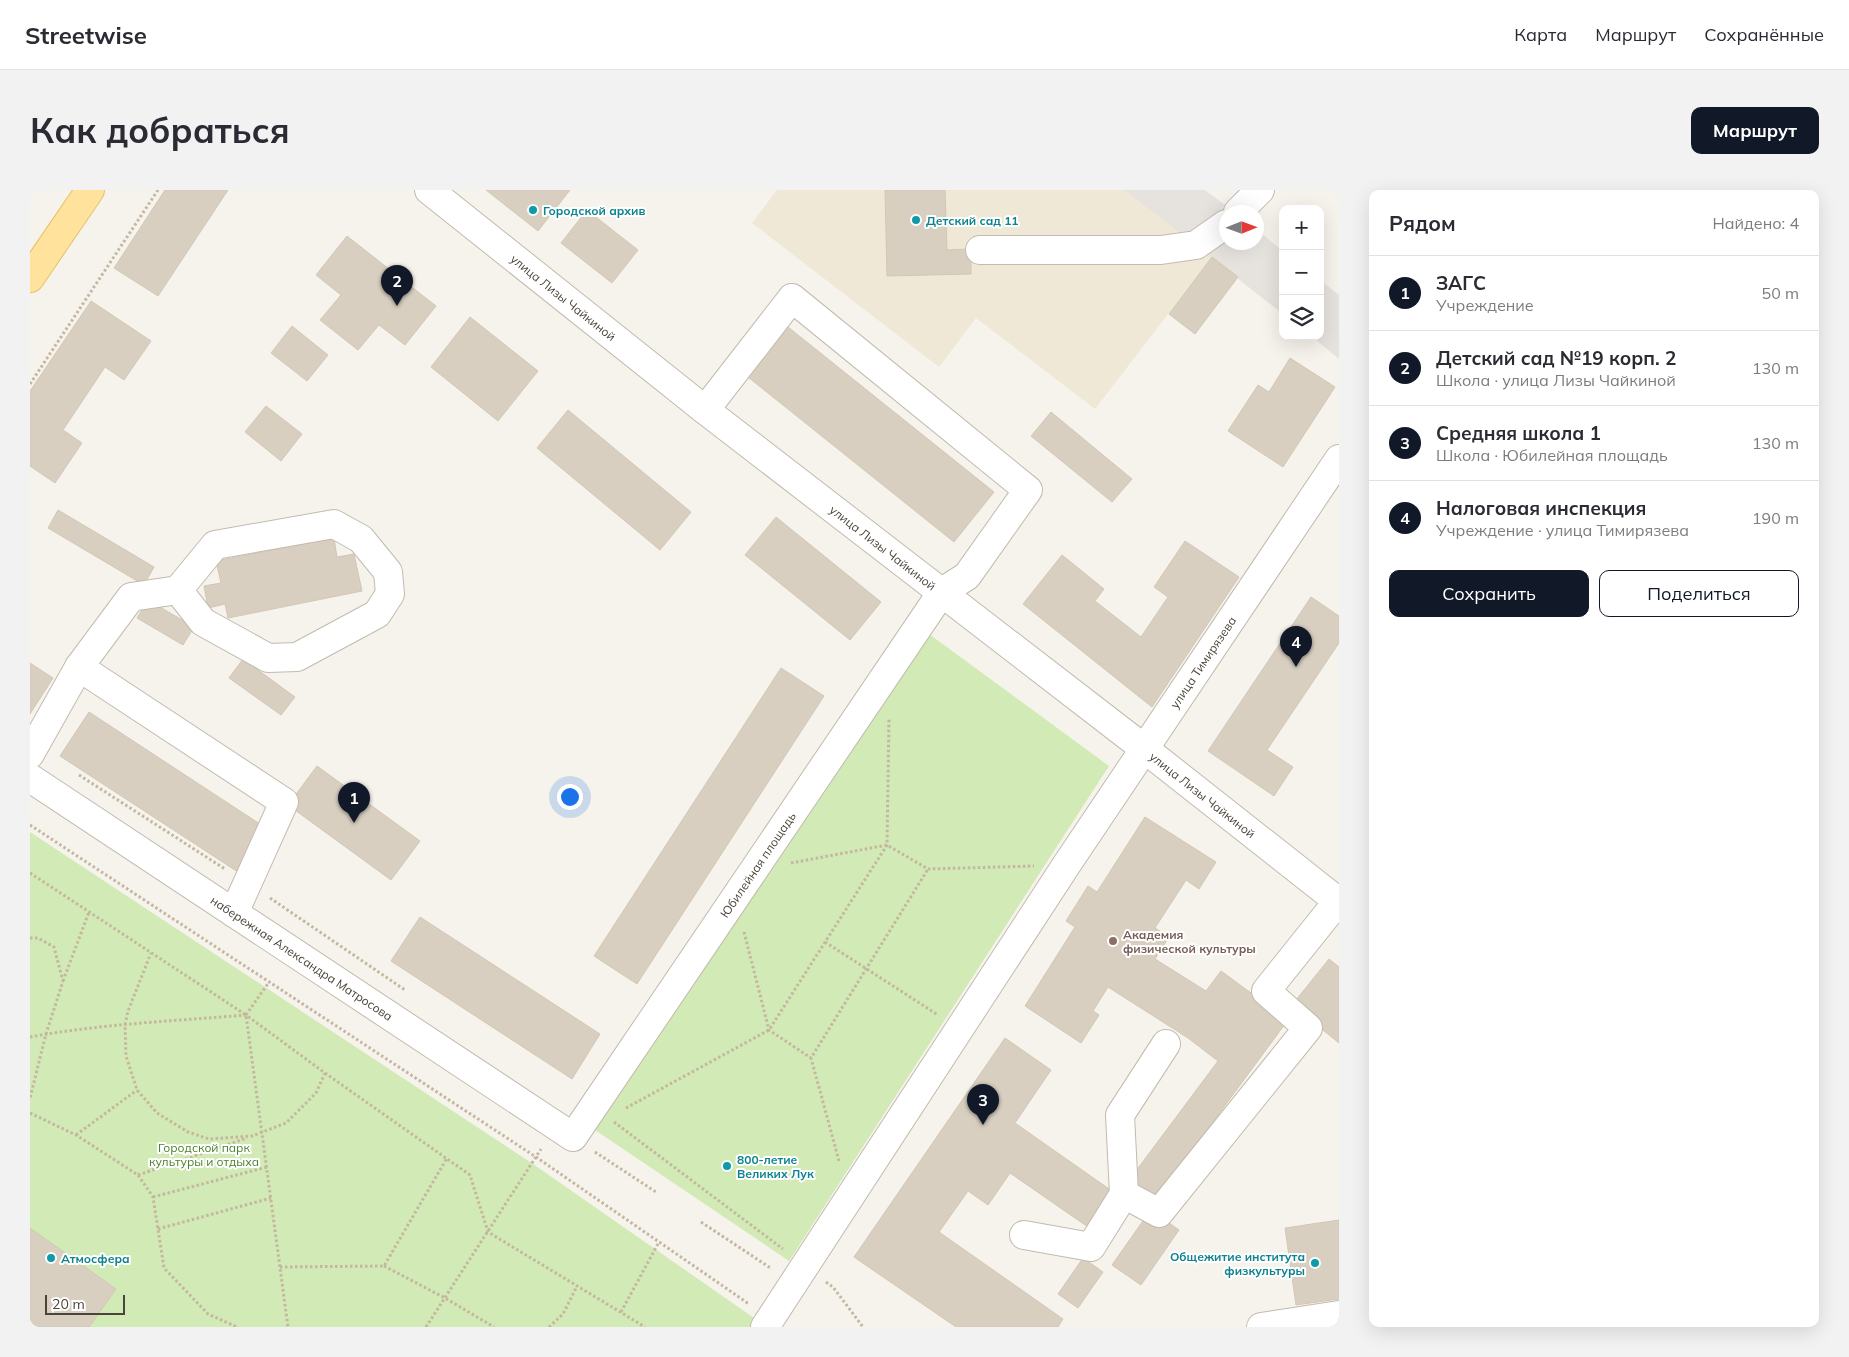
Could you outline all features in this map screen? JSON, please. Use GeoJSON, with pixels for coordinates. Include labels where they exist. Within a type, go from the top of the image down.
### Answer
{"type":"FeatureCollection","features":[{"type":"Feature","properties":{"kind":"main road"},"geometry":{"type":"LineString","coordinates":[[30,278],[90,190]]}},
{"type":"Feature","properties":{"kind":"street","name":"улица Лизы Чайкиной"},"geometry":{"type":"LineString","coordinates":[[429,190],[705,410],[1339,901]]}},
{"type":"Feature","properties":{"kind":"street"},"geometry":{"type":"LineString","coordinates":[[1245,205],[1260,190]]}},
{"type":"Feature","properties":{"kind":"street"},"geometry":{"type":"LineString","coordinates":[[980,250],[1161,250],[1196,245],[1219,229]]}},
{"type":"Feature","properties":{"kind":"street"},"geometry":{"type":"LineString","coordinates":[[705,410],[792,298],[1028,490],[968,576],[942,592]]}},
{"type":"Feature","properties":{"kind":"street","name":"улица Тимирязева"},"geometry":{"type":"LineString","coordinates":[[1067,864],[1146,750],[1339,459]]}},
{"type":"Feature","properties":{"kind":"street"},"geometry":{"type":"LineString","coordinates":[[30,754],[79,667],[131,597],[178,590],[215,545],[334,524],[361,540],[388,572],[390,594],[377,614],[297,656],[268,658],[202,622],[178,590]]}},
{"type":"Feature","properties":{"kind":"street","name":"Юбилейная площадь"},"geometry":{"type":"LineString","coordinates":[[564,1131],[598,1117],[735,896],[942,592]]}},
{"type":"Feature","properties":{"kind":"street"},"geometry":{"type":"LineString","coordinates":[[79,667],[284,802],[234,912]]}},
{"type":"Feature","properties":{"kind":"street","name":"набережная Александра Матросова"},"geometry":{"type":"LineString","coordinates":[[30,778],[564,1131]]}},
{"type":"Feature","properties":{"kind":"street"},"geometry":{"type":"LineString","coordinates":[[768,1323],[1067,864]]}},
{"type":"Feature","properties":{"kind":"street"},"geometry":{"type":"LineString","coordinates":[[1124,1194],[1159,1213],[1308,1028],[1266,990],[1339,901]]}},
{"type":"Feature","properties":{"kind":"street"},"geometry":{"type":"LineString","coordinates":[[1024,1235],[1091,1248],[1124,1194],[1120,1115],[1166,1044]]}},
{"type":"Feature","properties":{"kind":"street"},"geometry":{"type":"LineString","coordinates":[[1261,1327],[1339,1315]]}},
{"type":"Feature","properties":{"kind":"path"},"geometry":{"type":"LineString","coordinates":[[30,384],[158,190]]}},
{"type":"Feature","properties":{"kind":"path"},"geometry":{"type":"LineString","coordinates":[[799,1275],[598,1117],[769,1030],[887,845],[890,716]]}},
{"type":"Feature","properties":{"kind":"path"},"geometry":{"type":"LineString","coordinates":[[75,772],[247,883],[409,993]]}},
{"type":"Feature","properties":{"kind":"path"},"geometry":{"type":"LineString","coordinates":[[30,825],[536,1158],[659,1242],[768,1323]]}},
{"type":"Feature","properties":{"kind":"path"},"geometry":{"type":"LineString","coordinates":[[753,871],[887,845],[928,869],[1067,864]]}},
{"type":"Feature","properties":{"kind":"path"},"geometry":{"type":"LineString","coordinates":[[811,1058],[928,869]]}},
{"type":"Feature","properties":{"kind":"path"},"geometry":{"type":"LineString","coordinates":[[30,873],[246,1015],[447,1158],[470,1175],[488,1232],[645,1327]]}},
{"type":"Feature","properties":{"kind":"path"},"geometry":{"type":"LineString","coordinates":[[735,896],[769,1030],[811,1058],[849,1198]]}},
{"type":"Feature","properties":{"kind":"path"},"geometry":{"type":"LineString","coordinates":[[30,1098],[46,1034],[63,981],[89,912]]}},
{"type":"Feature","properties":{"kind":"path"},"geometry":{"type":"LineString","coordinates":[[30,938],[38,938],[54,946],[63,981]]}},
{"type":"Feature","properties":{"kind":"path"},"geometry":{"type":"LineString","coordinates":[[825,942],[960,1029]]}},
{"type":"Feature","properties":{"kind":"path"},"geometry":{"type":"LineString","coordinates":[[152,953],[128,1011],[125,1025],[126,1056],[137,1090],[157,1113],[188,1132],[209,1139],[252,1136]]}},
{"type":"Feature","properties":{"kind":"path"},"geometry":{"type":"LineString","coordinates":[[269,982],[246,1015],[288,1327]]}},
{"type":"Feature","properties":{"kind":"path"},"geometry":{"type":"LineString","coordinates":[[30,1037],[125,1025],[246,1015]]}},
{"type":"Feature","properties":{"kind":"path"},"geometry":{"type":"LineString","coordinates":[[138,1175],[286,1123],[316,1093],[325,1073]]}},
{"type":"Feature","properties":{"kind":"path"},"geometry":{"type":"LineString","coordinates":[[76,1135],[137,1090]]}},
{"type":"Feature","properties":{"kind":"path"},"geometry":{"type":"LineString","coordinates":[[30,1113],[76,1135],[138,1175],[153,1197],[164,1268],[208,1314],[236,1327]]}},
{"type":"Feature","properties":{"kind":"path"},"geometry":{"type":"LineString","coordinates":[[426,1327],[536,1158],[564,1131],[656,1192]]}},
{"type":"Feature","properties":{"kind":"path"},"geometry":{"type":"LineString","coordinates":[[384,1266],[447,1158]]}},
{"type":"Feature","properties":{"kind":"path"},"geometry":{"type":"LineString","coordinates":[[153,1197],[267,1167]]}},
{"type":"Feature","properties":{"kind":"path"},"geometry":{"type":"LineString","coordinates":[[158,1229],[271,1198]]}},
{"type":"Feature","properties":{"kind":"path"},"geometry":{"type":"LineString","coordinates":[[701,1222],[799,1275],[833,1287],[864,1327]]}},
{"type":"Feature","properties":{"kind":"path"},"geometry":{"type":"LineString","coordinates":[[621,1312],[659,1242]]}},
{"type":"Feature","properties":{"kind":"path"},"geometry":{"type":"LineString","coordinates":[[280,1267],[384,1266],[445,1298],[494,1327]]}},
{"type":"Feature","properties":{"kind":"path"},"geometry":{"type":"LineString","coordinates":[[550,1327],[563,1314],[577,1286]]}},
{"type":"Feature","properties":{"kind":"shaded area"},"geometry":{"type":"Polygon","coordinates":[[[777,190],[1124,190],[1212,257],[1095,409],[976,318],[939,367],[752,223],[777,190]]]}},
{"type":"Feature","properties":{"kind":"shaded area"},"geometry":{"type":"Polygon","coordinates":[[[1124,190],[1205,190],[1225,205],[1219,205],[1219,250],[1264,250],[1264,236],[1279,248],[1279,311],[1124,190]]]}},
{"type":"Feature","properties":{"kind":"shaded area"},"geometry":{"type":"Polygon","coordinates":[[[1324,283],[1339,295],[1339,359],[1316,340],[1324,340],[1324,283]]]}},
{"type":"Feature","properties":{"kind":"green space"},"geometry":{"type":"Polygon","coordinates":[[[925,631],[1109,766],[789,1261],[595,1130],[925,631]]]}},
{"type":"Feature","properties":{"kind":"green space","name":"Городской парк культуры и отдыха"},"geometry":{"type":"Polygon","coordinates":[[[30,832],[533,1164],[767,1327],[30,1327],[30,832]]]}},
{"type":"Feature","properties":{"kind":"building"},"geometry":{"type":"Polygon","coordinates":[[[165,190],[228,190],[158,296],[114,268],[165,190]]]}},
{"type":"Feature","properties":{"kind":"building","name":"Городской архив"},"geometry":{"type":"Polygon","coordinates":[[[486,190],[570,190],[538,231],[486,190]]]}},
{"type":"Feature","properties":{"kind":"building","name":"Детский сад 11"},"geometry":{"type":"Polygon","coordinates":[[[885,190],[945,190],[947,250],[971,249],[971,274],[887,276],[885,190]]]}},
{"type":"Feature","properties":{"kind":"building"},"geometry":{"type":"Polygon","coordinates":[[[587,210],[638,250],[612,283],[561,243],[587,210]]]}},
{"type":"Feature","properties":{"kind":"building"},"geometry":{"type":"Polygon","coordinates":[[[347,236],[436,306],[405,345],[379,325],[358,350],[320,320],[341,295],[316,275],[347,236]]]}},
{"type":"Feature","properties":{"kind":"building"},"geometry":{"type":"Polygon","coordinates":[[[1212,257],[1238,277],[1195,334],[1169,314],[1212,257]]]}},
{"type":"Feature","properties":{"kind":"building"},"geometry":{"type":"Polygon","coordinates":[[[91,301],[151,341],[124,380],[105,367],[63,430],[82,443],[55,483],[30,466],[30,391],[91,301]]]}},
{"type":"Feature","properties":{"kind":"building"},"geometry":{"type":"Polygon","coordinates":[[[470,317],[538,371],[498,421],[431,367],[470,317]]]}},
{"type":"Feature","properties":{"kind":"building"},"geometry":{"type":"Polygon","coordinates":[[[292,326],[328,355],[307,381],[271,353],[292,326]]]}},
{"type":"Feature","properties":{"kind":"building"},"geometry":{"type":"Polygon","coordinates":[[[788,327],[994,492],[954,542],[748,377],[788,327]]]}},
{"type":"Feature","properties":{"kind":"building"},"geometry":{"type":"Polygon","coordinates":[[[1290,358],[1335,387],[1283,467],[1228,431],[1258,385],[1269,392],[1290,358]]]}},
{"type":"Feature","properties":{"kind":"building"},"geometry":{"type":"Polygon","coordinates":[[[266,406],[302,434],[281,461],[245,432],[266,406]]]}},
{"type":"Feature","properties":{"kind":"building"},"geometry":{"type":"Polygon","coordinates":[[[568,410],[691,512],[660,550],[537,448],[568,410]]]}},
{"type":"Feature","properties":{"kind":"building"},"geometry":{"type":"Polygon","coordinates":[[[1051,412],[1132,479],[1112,502],[1031,436],[1051,412]]]}},
{"type":"Feature","properties":{"kind":"building"},"geometry":{"type":"Polygon","coordinates":[[[58,510],[154,567],[144,585],[48,528],[58,510]]]}},
{"type":"Feature","properties":{"kind":"building"},"geometry":{"type":"Polygon","coordinates":[[[776,517],[881,602],[850,640],[745,555],[776,517]]]}},
{"type":"Feature","properties":{"kind":"building"},"geometry":{"type":"Polygon","coordinates":[[[334,538],[337,557],[354,554],[362,591],[228,618],[225,604],[208,608],[204,586],[221,583],[216,561],[334,538]]]}},
{"type":"Feature","properties":{"kind":"building"},"geometry":{"type":"Polygon","coordinates":[[[1185,541],[1239,577],[1152,707],[1023,604],[1062,555],[1104,589],[1095,601],[1141,637],[1168,597],[1154,587],[1185,541]]]}},
{"type":"Feature","properties":{"kind":"building"},"geometry":{"type":"Polygon","coordinates":[[[1311,597],[1339,616],[1339,643],[1267,750],[1293,767],[1274,796],[1208,751],[1311,597]]]}},
{"type":"Feature","properties":{"kind":"building"},"geometry":{"type":"Polygon","coordinates":[[[148,600],[194,627],[183,645],[137,618],[148,600]]]}},
{"type":"Feature","properties":{"kind":"building"},"geometry":{"type":"Polygon","coordinates":[[[243,659],[295,697],[281,715],[229,678],[243,659]]]}},
{"type":"Feature","properties":{"kind":"building"},"geometry":{"type":"Polygon","coordinates":[[[30,663],[53,678],[30,714],[30,663]]]}},
{"type":"Feature","properties":{"kind":"building"},"geometry":{"type":"Polygon","coordinates":[[[781,668],[824,696],[637,984],[594,956],[781,668]]]}},
{"type":"Feature","properties":{"kind":"building"},"geometry":{"type":"Polygon","coordinates":[[[89,712],[269,830],[241,874],[60,756],[89,712]]]}},
{"type":"Feature","properties":{"kind":"building"},"geometry":{"type":"Polygon","coordinates":[[[317,766],[420,841],[391,880],[288,805],[317,766]]]}},
{"type":"Feature","properties":{"kind":"building"},"geometry":{"type":"Polygon","coordinates":[[[1145,817],[1216,862],[1199,889],[1186,880],[1155,928],[1169,937],[1155,959],[1206,991],[1221,971],[1288,1020],[1153,1203],[1127,1183],[1218,1061],[1188,1038],[1108,987],[1093,1011],[1099,1015],[1081,1043],[1025,1006],[1075,927],[1066,921],[1088,886],[1097,892],[1145,817]]]}},
{"type":"Feature","properties":{"kind":"building"},"geometry":{"type":"Polygon","coordinates":[[[420,917],[600,1034],[572,1079],[391,961],[420,917]]]}},
{"type":"Feature","properties":{"kind":"building"},"geometry":{"type":"Polygon","coordinates":[[[1329,959],[1339,967],[1339,1043],[1292,1005],[1329,959]]]}},
{"type":"Feature","properties":{"kind":"building"},"geometry":{"type":"Polygon","coordinates":[[[1005,1038],[1051,1070],[1015,1123],[1112,1191],[1088,1227],[1010,1173],[988,1205],[968,1191],[939,1232],[1063,1319],[1058,1327],[956,1327],[854,1257],[1005,1038]]]}},
{"type":"Feature","properties":{"kind":"building"},"geometry":{"type":"Polygon","coordinates":[[[1145,1218],[1160,1228],[1165,1220],[1179,1230],[1141,1285],[1112,1265],[1145,1218]]]}},
{"type":"Feature","properties":{"kind":"building","name":"Общежитие института физкультуры"},"geometry":{"type":"Polygon","coordinates":[[[1339,1220],[1339,1299],[1296,1305],[1285,1228],[1339,1220]]]}},
{"type":"Feature","properties":{"kind":"building","name":"Атмосфера"},"geometry":{"type":"Polygon","coordinates":[[[30,1228],[116,1289],[89,1327],[30,1327],[30,1228]]]}},
{"type":"Feature","properties":{"kind":"building"},"geometry":{"type":"Polygon","coordinates":[[[1083,1258],[1103,1272],[1078,1308],[1058,1294],[1083,1258]]]}},
{"type":"Feature","properties":{"kind":"place","name":"Городской архив"},"geometry":{"type":"Point","coordinates":[533,210]}},
{"type":"Feature","properties":{"kind":"place","name":"Детский сад 11"},"geometry":{"type":"Point","coordinates":[916,220]}},
{"type":"Feature","properties":{"kind":"place","name":"Детский сад №19 корп. 2"},"geometry":{"type":"Point","coordinates":[397,306]}},
{"type":"Feature","properties":{"kind":"place","name":"Налоговая инспекция"},"geometry":{"type":"Point","coordinates":[1296,667]}},
{"type":"Feature","properties":{"kind":"place","name":"ЗАГС"},"geometry":{"type":"Point","coordinates":[354,823]}},
{"type":"Feature","properties":{"kind":"place","name":"Aкадемия физической культуры"},"geometry":{"type":"Point","coordinates":[1113,941]}},
{"type":"Feature","properties":{"kind":"place","name":"Средняя школа 1"},"geometry":{"type":"Point","coordinates":[983,1125]}},
{"type":"Feature","properties":{"kind":"place","name":"800-летие Великих Лук"},"geometry":{"type":"Point","coordinates":[727,1166]}},
{"type":"Feature","properties":{"kind":"place","name":"Атмосфера"},"geometry":{"type":"Point","coordinates":[51,1258]}},
{"type":"Feature","properties":{"kind":"place","name":"Общежитие института физкультуры"},"geometry":{"type":"Point","coordinates":[1315,1263]}}]}
